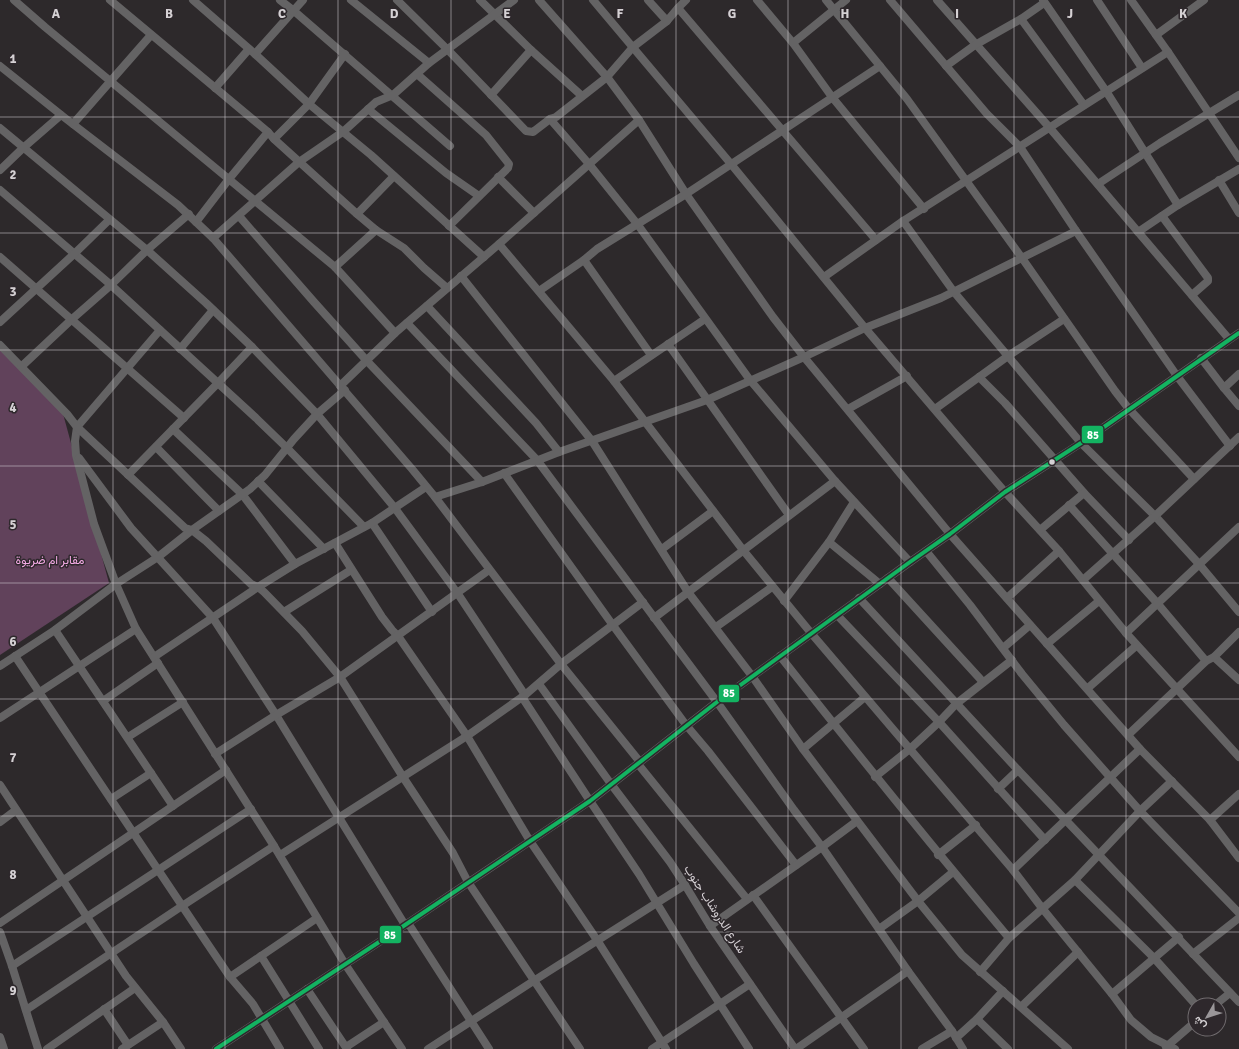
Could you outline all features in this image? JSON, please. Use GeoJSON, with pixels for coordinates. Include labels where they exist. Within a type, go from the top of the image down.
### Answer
{"type":"FeatureCollection","features":[{"type":"Feature","properties":{"kind":"street"},"geometry":{"type":"LineString","coordinates":[[14,0],[335,267],[395,333]]}},
{"type":"Feature","properties":{"kind":"street"},"geometry":{"type":"LineString","coordinates":[[110,0],[268,132],[357,214],[376,230],[404,248],[447,288]]}},
{"type":"Feature","properties":{"kind":"street"},"geometry":{"type":"LineString","coordinates":[[193,0],[484,257]]}},
{"type":"Feature","properties":{"kind":"street"},"geometry":{"type":"LineString","coordinates":[[280,0],[294,10],[393,95],[450,146]]}},
{"type":"Feature","properties":{"kind":"street"},"geometry":{"type":"LineString","coordinates":[[215,88],[303,0]]}},
{"type":"Feature","properties":{"kind":"street"},"geometry":{"type":"LineString","coordinates":[[351,0],[429,64]]}},
{"type":"Feature","properties":{"kind":"street"},"geometry":{"type":"LineString","coordinates":[[397,0],[448,50],[526,131],[533,132],[550,119],[556,117],[608,77],[633,47],[667,21],[686,0]]}},
{"type":"Feature","properties":{"kind":"street"},"geometry":{"type":"LineString","coordinates":[[480,0],[531,50],[582,96]]}},
{"type":"Feature","properties":{"kind":"street"},"geometry":{"type":"LineString","coordinates":[[213,238],[299,162],[344,132],[376,102],[393,95],[429,64],[514,0]]}},
{"type":"Feature","properties":{"kind":"street"},"geometry":{"type":"LineString","coordinates":[[539,0],[608,77],[686,194],[773,317],[804,357],[950,534],[1140,748],[1210,820],[1239,858]]}},
{"type":"Feature","properties":{"kind":"street"},"geometry":{"type":"LineString","coordinates":[[593,0],[731,164],[865,328],[1005,492],[1059,551],[1136,646],[1238,754]]}},
{"type":"Feature","properties":{"kind":"street"},"geometry":{"type":"LineString","coordinates":[[648,0],[667,21]]}},
{"type":"Feature","properties":{"kind":"street"},"geometry":{"type":"LineString","coordinates":[[757,0],[793,43],[832,97],[924,209]]}},
{"type":"Feature","properties":{"kind":"street"},"geometry":{"type":"LineString","coordinates":[[826,0],[907,99],[1022,258],[1115,391],[1129,409],[1194,479]]}},
{"type":"Feature","properties":{"kind":"street"},"geometry":{"type":"LineString","coordinates":[[793,43],[846,0]]}},
{"type":"Feature","properties":{"kind":"street"},"geometry":{"type":"LineString","coordinates":[[890,0],[987,114],[1020,147],[1076,232],[1177,376],[1230,446]]}},
{"type":"Feature","properties":{"kind":"street"},"geometry":{"type":"LineString","coordinates":[[937,0],[975,45],[1050,127],[1229,339]]}},
{"type":"Feature","properties":{"kind":"street"},"geometry":{"type":"LineString","coordinates":[[1097,0],[1142,68]]}},
{"type":"Feature","properties":{"kind":"street"},"geometry":{"type":"LineString","coordinates":[[1131,0],[1168,52],[1239,158]]}},
{"type":"Feature","properties":{"kind":"street"},"geometry":{"type":"LineString","coordinates":[[1156,35],[1195,3],[1204,0]]}},
{"type":"Feature","properties":{"kind":"street"},"geometry":{"type":"LineString","coordinates":[[946,66],[975,45],[1021,18],[1044,1],[1106,91],[1146,152],[1178,205]]}},
{"type":"Feature","properties":{"kind":"street"},"geometry":{"type":"LineString","coordinates":[[678,8],[876,240]]}},
{"type":"Feature","properties":{"kind":"street"},"geometry":{"type":"LineString","coordinates":[[1021,18],[1084,105]]}},
{"type":"Feature","properties":{"kind":"street"},"geometry":{"type":"LineString","coordinates":[[73,124],[151,35]]}},
{"type":"Feature","properties":{"kind":"street"},"geometry":{"type":"LineString","coordinates":[[491,95],[531,50]]}},
{"type":"Feature","properties":{"kind":"street"},"geometry":{"type":"LineString","coordinates":[[824,277],[903,221],[1168,52]]}},
{"type":"Feature","properties":{"kind":"street"},"geometry":{"type":"LineString","coordinates":[[274,139],[309,104],[345,54]]}},
{"type":"Feature","properties":{"kind":"street"},"geometry":{"type":"LineString","coordinates":[[0,66],[189,214],[213,238],[435,497],[561,664],[639,763],[750,897],[864,1049]]}},
{"type":"Feature","properties":{"kind":"street"},"geometry":{"type":"LineString","coordinates":[[539,291],[584,260],[597,249],[686,194],[880,66]]}},
{"type":"Feature","properties":{"kind":"street"},"geometry":{"type":"LineString","coordinates":[[417,74],[486,135],[509,164],[508,168],[449,226]]}},
{"type":"Feature","properties":{"kind":"street"},"geometry":{"type":"LineString","coordinates":[[1098,184],[1146,152],[1239,95]]}},
{"type":"Feature","properties":{"kind":"street"},"geometry":{"type":"LineString","coordinates":[[368,109],[446,173],[479,196]]}},
{"type":"Feature","properties":{"kind":"street"},"geometry":{"type":"LineString","coordinates":[[0,170],[22,148],[61,115]]}},
{"type":"Feature","properties":{"kind":"street"},"geometry":{"type":"LineString","coordinates":[[550,119],[589,164],[638,225],[750,380],[835,481],[910,562]]}},
{"type":"Feature","properties":{"kind":"street"},"geometry":{"type":"LineString","coordinates":[[0,666],[55,630],[116,584],[158,558],[192,530],[258,481],[265,475],[317,414],[395,333],[499,244],[638,120]]}},
{"type":"Feature","properties":{"kind":"street"},"geometry":{"type":"LineString","coordinates":[[0,128],[22,148],[146,250],[252,346],[317,414],[394,507],[458,594],[590,801],[615,837],[719,1004],[749,1049]]}},
{"type":"Feature","properties":{"kind":"street"},"geometry":{"type":"LineString","coordinates":[[196,222],[268,132]]}},
{"type":"Feature","properties":{"kind":"street"},"geometry":{"type":"LineString","coordinates":[[1138,232],[1178,205],[1239,169]]}},
{"type":"Feature","properties":{"kind":"street"},"geometry":{"type":"LineString","coordinates":[[357,214],[394,176]]}},
{"type":"Feature","properties":{"kind":"street"},"geometry":{"type":"LineString","coordinates":[[498,178],[534,213]]}},
{"type":"Feature","properties":{"kind":"street"},"geometry":{"type":"LineString","coordinates":[[1219,180],[1239,213]]}},
{"type":"Feature","properties":{"kind":"street"},"geometry":{"type":"LineString","coordinates":[[0,190],[111,285],[288,448],[364,527]]}},
{"type":"Feature","properties":{"kind":"street"},"geometry":{"type":"LineString","coordinates":[[22,366],[111,285],[146,250],[189,214]]}},
{"type":"Feature","properties":{"kind":"street"},"geometry":{"type":"LineString","coordinates":[[239,216],[367,361],[482,482]]}},
{"type":"Feature","properties":{"kind":"street"},"geometry":{"type":"LineString","coordinates":[[1162,216],[1208,278],[1208,281],[1192,295]]}},
{"type":"Feature","properties":{"kind":"street"},"geometry":{"type":"LineString","coordinates":[[0,322],[109,220]]}},
{"type":"Feature","properties":{"kind":"street"},"geometry":{"type":"LineString","coordinates":[[903,221],[954,292],[1081,442],[1155,516],[1199,564],[1239,612]]}},
{"type":"Feature","properties":{"kind":"street"},"geometry":{"type":"LineString","coordinates":[[335,267],[376,230]]}},
{"type":"Feature","properties":{"kind":"street"},"geometry":{"type":"LineString","coordinates":[[435,497],[482,482],[537,460],[707,400],[865,328],[941,298],[1076,232]]}},
{"type":"Feature","properties":{"kind":"street"},"geometry":{"type":"LineString","coordinates":[[499,244],[614,382],[772,587],[976,825],[1112,994],[1131,1020],[1142,1031],[1169,1048],[1187,1030]]}},
{"type":"Feature","properties":{"kind":"street"},"geometry":{"type":"LineString","coordinates":[[0,257],[184,418]]}},
{"type":"Feature","properties":{"kind":"street"},"geometry":{"type":"LineString","coordinates":[[584,260],[651,355]]}},
{"type":"Feature","properties":{"kind":"street"},"geometry":{"type":"LineString","coordinates":[[461,276],[592,441],[688,592],[716,627],[803,749],[918,901],[958,950],[980,972],[1068,1049]]}},
{"type":"Feature","properties":{"kind":"street"},"geometry":{"type":"LineString","coordinates":[[427,306],[512,396],[560,452]]}},
{"type":"Feature","properties":{"kind":"street"},"geometry":{"type":"LineString","coordinates":[[180,349],[213,310]]}},
{"type":"Feature","properties":{"kind":"street"},"geometry":{"type":"LineString","coordinates":[[614,382],[705,319]]}},
{"type":"Feature","properties":{"kind":"street"},"geometry":{"type":"LineString","coordinates":[[935,409],[1008,356],[1064,319]]}},
{"type":"Feature","properties":{"kind":"street"},"geometry":{"type":"LineString","coordinates":[[407,323],[537,460],[717,702],[822,847],[908,971],[952,1030],[963,1049]]}},
{"type":"Feature","properties":{"kind":"street"},"geometry":{"type":"LineString","coordinates":[[160,330],[77,427],[75,441],[76,455],[94,524],[116,584],[136,629],[280,855],[345,964],[402,1049]]}},
{"type":"Feature","properties":{"kind":"street"},"geometry":{"type":"LineString","coordinates":[[222,1048],[262,1019],[590,801],[686,725],[859,598],[950,534],[1005,492],[1081,442],[1239,333]]}},
{"type":"Feature","properties":{"kind":"street"},"geometry":{"type":"LineString","coordinates":[[668,344],[789,515]]}},
{"type":"Feature","properties":{"kind":"street"},"geometry":{"type":"LineString","coordinates":[[0,345],[22,366],[67,414],[77,427],[128,475],[185,528],[192,530],[206,541],[250,584],[258,587],[284,612],[302,631],[340,677],[453,853],[468,882],[580,1049]]}},
{"type":"Feature","properties":{"kind":"street"},"geometry":{"type":"LineString","coordinates":[[128,475],[252,346]]}},
{"type":"Feature","properties":{"kind":"street"},"geometry":{"type":"LineString","coordinates":[[1201,358],[1239,406]]}},
{"type":"Feature","properties":{"kind":"street"},"geometry":{"type":"LineString","coordinates":[[1224,388],[1239,374]]}},
{"type":"Feature","properties":{"kind":"street"},"geometry":{"type":"LineString","coordinates":[[848,409],[907,376]]}},
{"type":"Feature","properties":{"kind":"street"},"geometry":{"type":"LineString","coordinates":[[979,377],[1128,540]]}},
{"type":"Feature","properties":{"kind":"street"},"geometry":{"type":"LineString","coordinates":[[173,429],[242,494],[295,564]]}},
{"type":"Feature","properties":{"kind":"street"},"geometry":{"type":"LineString","coordinates":[[1083,580],[1155,516],[1239,437]]}},
{"type":"Feature","properties":{"kind":"street"},"geometry":{"type":"LineString","coordinates":[[156,447],[219,511]]}},
{"type":"Feature","properties":{"kind":"street"},"geometry":{"type":"LineString","coordinates":[[76,455],[127,523],[213,618],[276,715],[406,924],[472,1021],[489,1049]]}},
{"type":"Feature","properties":{"kind":"street"},"geometry":{"type":"LineString","coordinates":[[504,473],[686,725],[708,751],[796,865]]}},
{"type":"Feature","properties":{"kind":"street"},"geometry":{"type":"LineString","coordinates":[[258,481],[324,549]]}},
{"type":"Feature","properties":{"kind":"street"},"geometry":{"type":"LineString","coordinates":[[654,618],[835,481]]}},
{"type":"Feature","properties":{"kind":"street"},"geometry":{"type":"LineString","coordinates":[[103,701],[213,618],[258,587],[295,564],[372,523],[426,486]]}},
{"type":"Feature","properties":{"kind":"street"},"geometry":{"type":"LineString","coordinates":[[1040,530],[1084,493]]}},
{"type":"Feature","properties":{"kind":"street"},"geometry":{"type":"LineString","coordinates":[[784,601],[829,542],[854,502]]}},
{"type":"Feature","properties":{"kind":"street"},"geometry":{"type":"LineString","coordinates":[[1069,505],[1158,604],[1206,661]]}},
{"type":"Feature","properties":{"kind":"street"},"geometry":{"type":"LineString","coordinates":[[662,550],[713,511]]}},
{"type":"Feature","properties":{"kind":"street"},"geometry":{"type":"LineString","coordinates":[[372,523],[432,612]]}},
{"type":"Feature","properties":{"kind":"street"},"geometry":{"type":"LineString","coordinates":[[1126,634],[1239,526]]}},
{"type":"Feature","properties":{"kind":"street"},"geometry":{"type":"LineString","coordinates":[[829,542],[880,584]]}},
{"type":"Feature","properties":{"kind":"street"},"geometry":{"type":"LineString","coordinates":[[335,543],[387,624],[398,636],[467,736],[530,841],[597,940],[664,1046]]}},
{"type":"Feature","properties":{"kind":"street"},"geometry":{"type":"LineString","coordinates":[[926,551],[1064,725],[1140,811],[1239,913]]}},
{"type":"Feature","properties":{"kind":"street"},"geometry":{"type":"LineString","coordinates":[[1007,598],[1059,551]]}},
{"type":"Feature","properties":{"kind":"street"},"geometry":{"type":"LineString","coordinates":[[284,612],[351,570]]}},
{"type":"Feature","properties":{"kind":"street"},"geometry":{"type":"LineString","coordinates":[[215,754],[276,715],[340,677],[458,594],[489,570]]}},
{"type":"Feature","properties":{"kind":"street"},"geometry":{"type":"LineString","coordinates":[[888,578],[983,682]]}},
{"type":"Feature","properties":{"kind":"street"},"geometry":{"type":"LineString","coordinates":[[716,627],[772,587]]}},
{"type":"Feature","properties":{"kind":"street"},"geometry":{"type":"LineString","coordinates":[[859,598],[1018,770],[1098,855],[1179,937],[1193,954],[1239,1002]]}},
{"type":"Feature","properties":{"kind":"street"},"geometry":{"type":"LineString","coordinates":[[1047,644],[1099,601]]}},
{"type":"Feature","properties":{"kind":"street"},"geometry":{"type":"LineString","coordinates":[[280,855],[467,736],[524,696],[561,664],[643,602]]}},
{"type":"Feature","properties":{"kind":"street"},"geometry":{"type":"LineString","coordinates":[[837,615],[939,722],[1045,840]]}},
{"type":"Feature","properties":{"kind":"street"},"geometry":{"type":"LineString","coordinates":[[1003,648],[1030,625]]}},
{"type":"Feature","properties":{"kind":"street"},"geometry":{"type":"LineString","coordinates":[[0,718],[136,629]]}},
{"type":"Feature","properties":{"kind":"street"},"geometry":{"type":"LineString","coordinates":[[55,630],[174,806]]}},
{"type":"Feature","properties":{"kind":"street"},"geometry":{"type":"LineString","coordinates":[[1128,734],[1206,661],[1214,657],[1239,632]]}},
{"type":"Feature","properties":{"kind":"street"},"geometry":{"type":"LineString","coordinates":[[1088,688],[1136,646]]}},
{"type":"Feature","properties":{"kind":"street"},"geometry":{"type":"LineString","coordinates":[[15,656],[230,977],[253,1004],[280,1049]]}},
{"type":"Feature","properties":{"kind":"street"},"geometry":{"type":"LineString","coordinates":[[780,656],[938,855],[1009,938]]}},
{"type":"Feature","properties":{"kind":"street"},"geometry":{"type":"LineString","coordinates":[[1214,657],[1239,680]]}},
{"type":"Feature","properties":{"kind":"street"},"geometry":{"type":"LineString","coordinates":[[875,777],[939,722],[956,704],[1012,660]]}},
{"type":"Feature","properties":{"kind":"street","name":"شارع الدروشاب جنوب"},"geometry":{"type":"LineString","coordinates":[[539,684],[685,885],[710,926],[796,1049]]}},
{"type":"Feature","properties":{"kind":"street"},"geometry":{"type":"LineString","coordinates":[[803,749],[865,697]]}},
{"type":"Feature","properties":{"kind":"street"},"geometry":{"type":"LineString","coordinates":[[128,737],[183,702]]}},
{"type":"Feature","properties":{"kind":"street"},"geometry":{"type":"LineString","coordinates":[[1013,870],[1140,748]]}},
{"type":"Feature","properties":{"kind":"street"},"geometry":{"type":"LineString","coordinates":[[0,923],[226,770]]}},
{"type":"Feature","properties":{"kind":"street"},"geometry":{"type":"LineString","coordinates":[[998,789],[1018,770]]}},
{"type":"Feature","properties":{"kind":"street"},"geometry":{"type":"LineString","coordinates":[[111,799],[152,773]]}},
{"type":"Feature","properties":{"kind":"street"},"geometry":{"type":"LineString","coordinates":[[980,972],[1009,938],[1074,880],[1140,811],[1172,781]]}},
{"type":"Feature","properties":{"kind":"street"},"geometry":{"type":"LineString","coordinates":[[0,785],[87,916],[110,954],[182,1049]]}},
{"type":"Feature","properties":{"kind":"street"},"geometry":{"type":"LineString","coordinates":[[1210,820],[1239,794]]}},
{"type":"Feature","properties":{"kind":"street"},"geometry":{"type":"LineString","coordinates":[[12,966],[251,809]]}},
{"type":"Feature","properties":{"kind":"street"},"geometry":{"type":"LineString","coordinates":[[0,822],[16,810]]}},
{"type":"Feature","properties":{"kind":"street"},"geometry":{"type":"LineString","coordinates":[[710,926],[857,821]]}},
{"type":"Feature","properties":{"kind":"street"},"geometry":{"type":"LineString","coordinates":[[938,855],[976,825]]}},
{"type":"Feature","properties":{"kind":"street"},"geometry":{"type":"LineString","coordinates":[[26,1010],[274,846]]}},
{"type":"Feature","properties":{"kind":"street"},"geometry":{"type":"LineString","coordinates":[[879,929],[918,901],[953,872]]}},
{"type":"Feature","properties":{"kind":"street"},"geometry":{"type":"LineString","coordinates":[[1074,880],[1154,958],[1189,997]]}},
{"type":"Feature","properties":{"kind":"street"},"geometry":{"type":"LineString","coordinates":[[428,1049],[685,885]]}},
{"type":"Feature","properties":{"kind":"street"},"geometry":{"type":"LineString","coordinates":[[230,977],[317,918]]}},
{"type":"Feature","properties":{"kind":"street"},"geometry":{"type":"LineString","coordinates":[[1193,954],[1239,918]]}},
{"type":"Feature","properties":{"kind":"street"},"geometry":{"type":"LineString","coordinates":[[0,932],[38,1049]]}},
{"type":"Feature","properties":{"kind":"street"},"geometry":{"type":"LineString","coordinates":[[1112,994],[1179,937]]}},
{"type":"Feature","properties":{"kind":"street"},"geometry":{"type":"LineString","coordinates":[[1021,1007],[1078,952]]}},
{"type":"Feature","properties":{"kind":"street"},"geometry":{"type":"LineString","coordinates":[[261,956],[319,1049]]}},
{"type":"Feature","properties":{"kind":"street"},"geometry":{"type":"LineString","coordinates":[[796,1049],[908,971]]}},
{"type":"Feature","properties":{"kind":"street"},"geometry":{"type":"LineString","coordinates":[[652,1049],[664,1046],[719,1004],[750,984]]}},
{"type":"Feature","properties":{"kind":"street"},"geometry":{"type":"LineString","coordinates":[[47,1049],[135,988]]}},
{"type":"Feature","properties":{"kind":"street"},"geometry":{"type":"LineString","coordinates":[[307,990],[347,1048],[384,1022]]}},
{"type":"Feature","properties":{"kind":"street"},"geometry":{"type":"LineString","coordinates":[[956,1038],[977,1019],[1003,991]]}},
{"type":"Feature","properties":{"kind":"street"},"geometry":{"type":"LineString","coordinates":[[1225,997],[1230,993]]}},
{"type":"Feature","properties":{"kind":"street"},"geometry":{"type":"LineString","coordinates":[[104,1010],[125,1047],[163,1022]]}},
{"type":"Feature","properties":{"kind":"street"},"geometry":{"type":"LineString","coordinates":[[977,1019],[1008,1049]]}},
{"type":"Feature","properties":{"kind":"street"},"geometry":{"type":"LineString","coordinates":[[922,1049],[952,1030]]}},
{"type":"Feature","properties":{"kind":"street"},"geometry":{"type":"LineString","coordinates":[[0,1037],[4,1049]]}},
{"type":"Feature","properties":{"kind":"green space","name":"مقابر ام ضريوة"},"geometry":{"type":"Polygon","coordinates":[[[0,350],[62,410],[109,583],[0,655],[0,350]]]}},
{"type":"Feature","properties":{"kind":"transit line","name":"85"},"geometry":{"type":"LineString","coordinates":[[216,1049],[590,801],[717,702],[950,534],[1005,492],[1081,443],[1239,333]]}}]}
